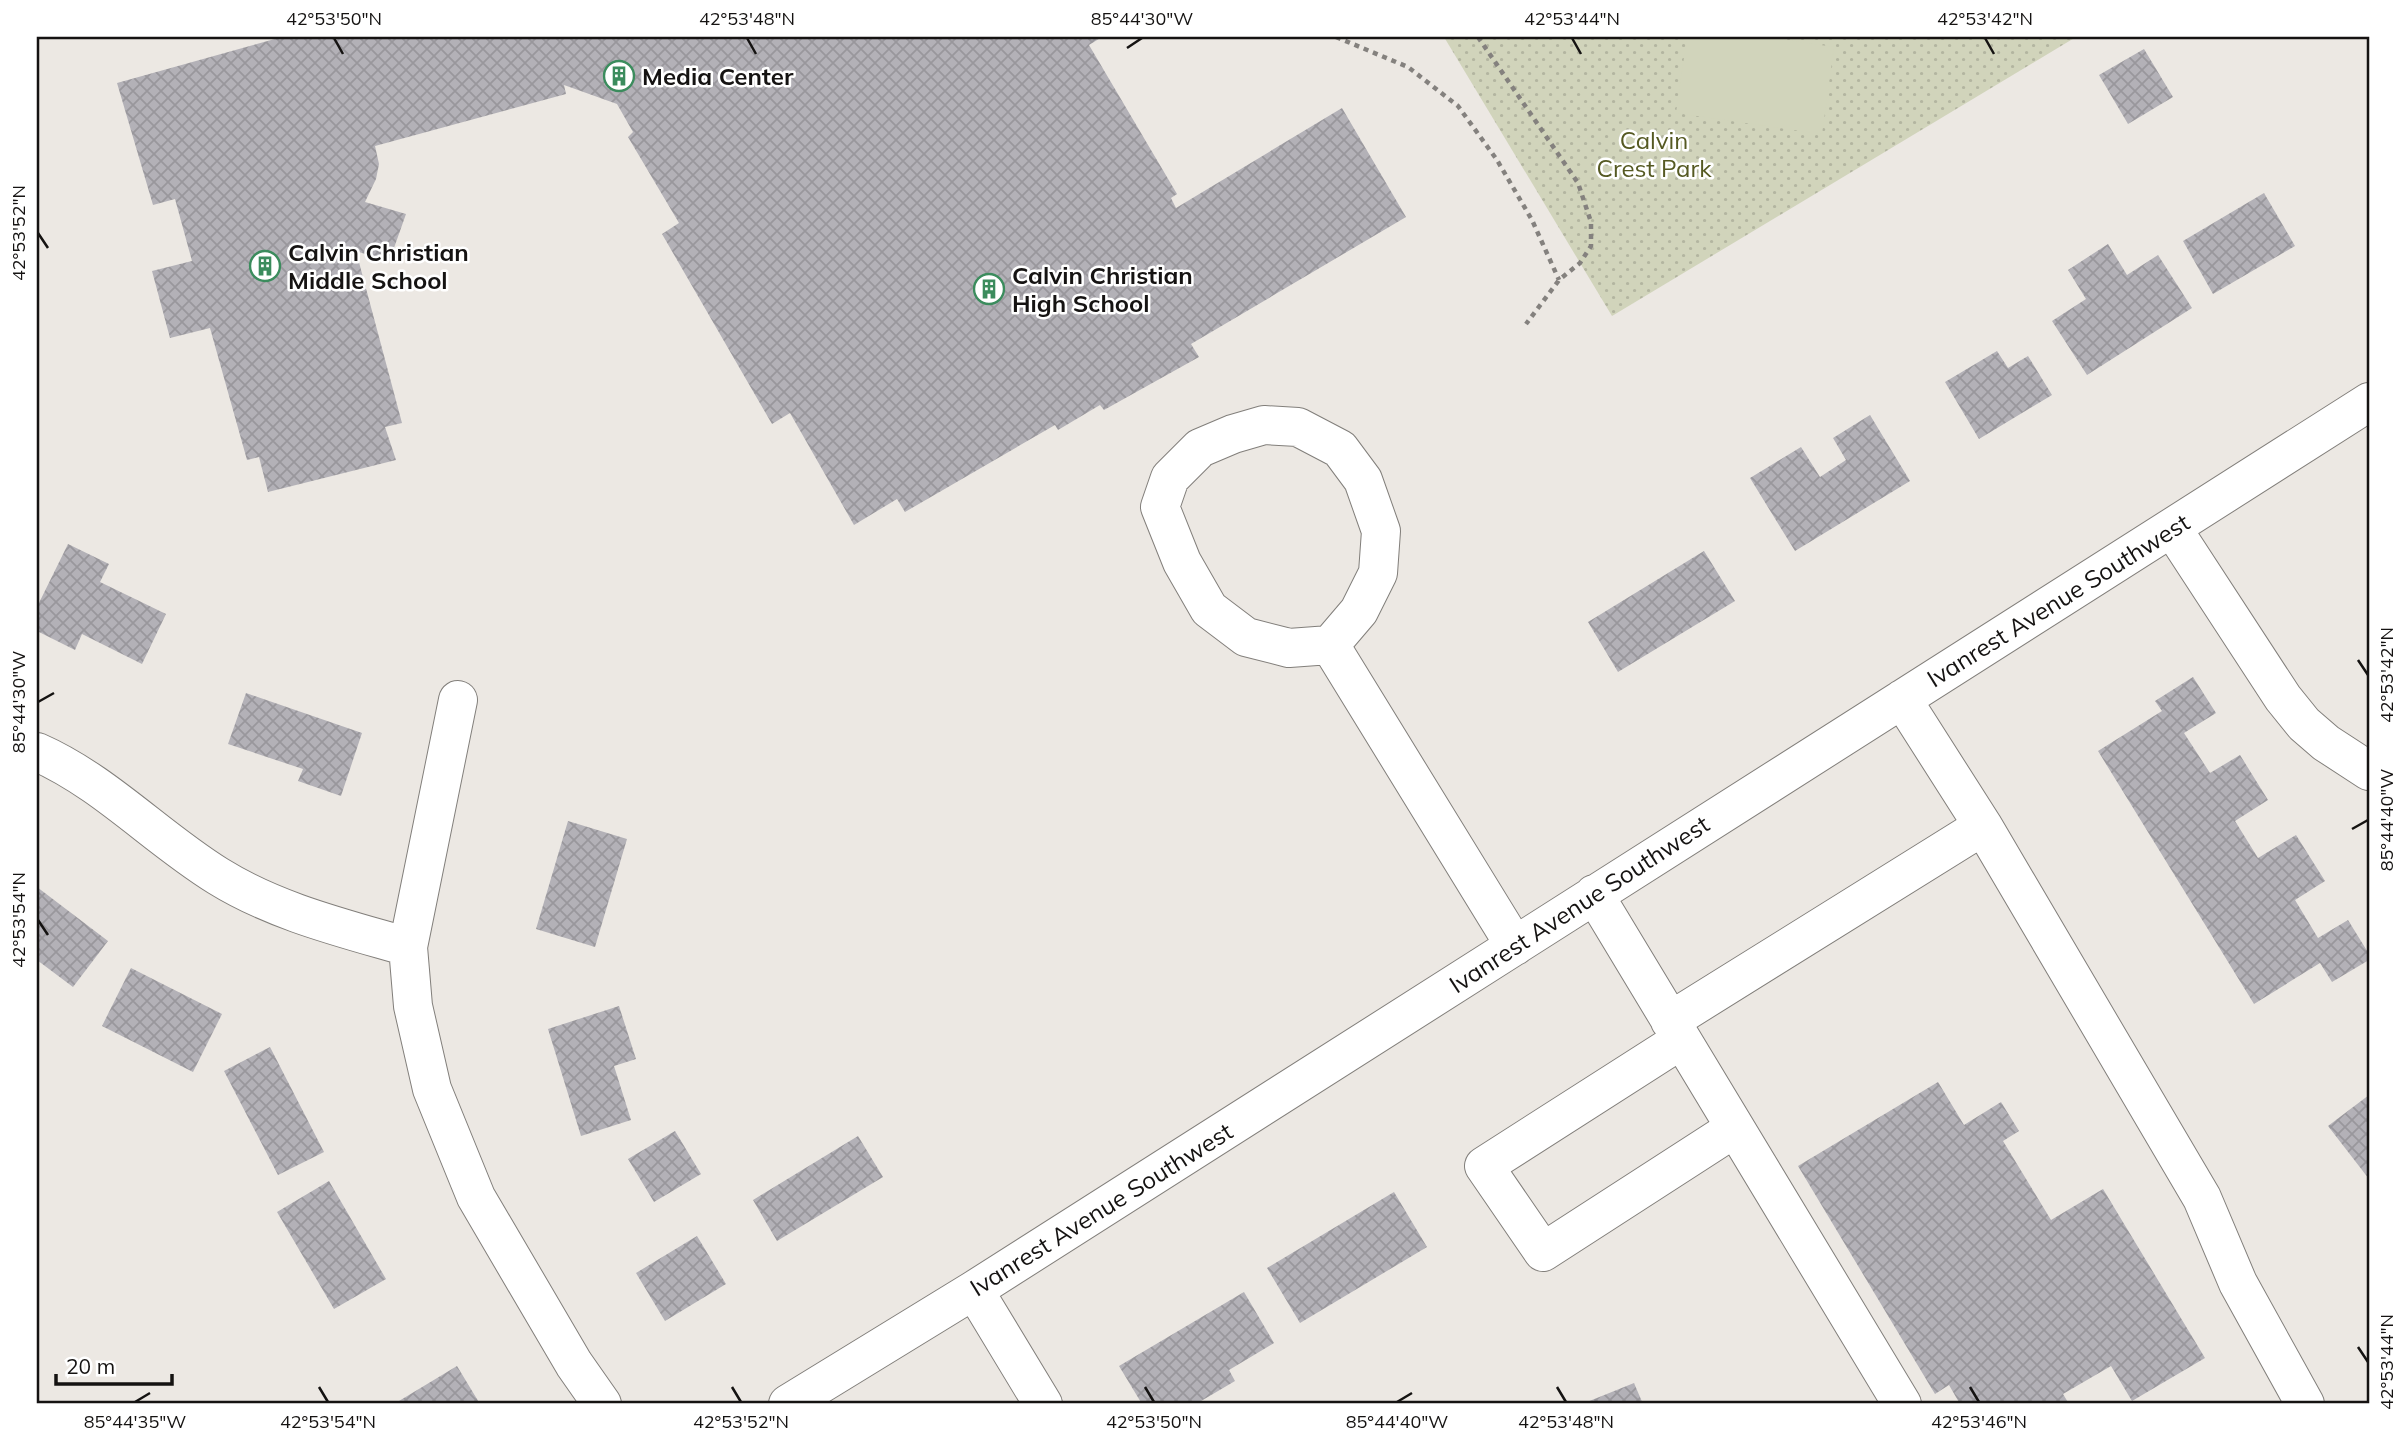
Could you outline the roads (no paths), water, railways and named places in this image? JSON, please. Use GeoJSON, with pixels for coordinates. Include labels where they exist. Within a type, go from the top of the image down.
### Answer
{"type":"FeatureCollection","features":[{"type":"Feature","properties":{"kind":"street","name":"Ivanrest Avenue Southwest"},"geometry":{"type":"LineString","coordinates":[[788,1404],[974,1290],[2369,402]]}},
{"type":"Feature","properties":{"kind":"street"},"geometry":{"type":"LineString","coordinates":[[1264,425],[1298,427],[1340,449],[1363,480],[1381,531],[1378,573],[1359,611],[1330,645],[1289,648],[1246,636],[1209,609],[1182,562],[1160,507],[1170,478],[1200,448],[1264,425]]}},
{"type":"Feature","properties":{"kind":"street"},"geometry":{"type":"LineString","coordinates":[[2172,528],[2283,698],[2304,724],[2326,743],[2369,771]]}},
{"type":"Feature","properties":{"kind":"street"},"geometry":{"type":"LineString","coordinates":[[1330,645],[1515,946]]}},
{"type":"Feature","properties":{"kind":"street"},"geometry":{"type":"LineString","coordinates":[[1902,699],[1983,826],[2202,1198],[2238,1283],[2305,1404]]}},
{"type":"Feature","properties":{"kind":"street"},"geometry":{"type":"LineString","coordinates":[[458,700],[408,947],[413,1006],[432,1089],[476,1197],[574,1364],[602,1404]]}},
{"type":"Feature","properties":{"kind":"street"},"geometry":{"type":"LineString","coordinates":[[37,752],[84,776],[192,858],[243,891],[308,917],[408,947]]}},
{"type":"Feature","properties":{"kind":"street"},"geometry":{"type":"LineString","coordinates":[[1735,1128],[1543,1252],[1485,1166],[1676,1031],[1983,826]]}},
{"type":"Feature","properties":{"kind":"street"},"geometry":{"type":"LineString","coordinates":[[1594,894],[1902,1404]]}},
{"type":"Feature","properties":{"kind":"street"},"geometry":{"type":"LineString","coordinates":[[974,1290],[1043,1404]]}},
{"type":"Feature","properties":{"kind":"place","name":"Media Center"},"geometry":{"type":"Point","coordinates":[619,76]}},
{"type":"Feature","properties":{"kind":"place","name":"Calvin Christian Middle School"},"geometry":{"type":"Point","coordinates":[265,266]}},
{"type":"Feature","properties":{"kind":"place","name":"Calvin Christian High School"},"geometry":{"type":"Point","coordinates":[989,289]}},
{"type":"Feature","properties":{"kind":"park label","name":"Calvin Crest Park"},"geometry":{"type":"Point","coordinates":[1654,154]}}]}
